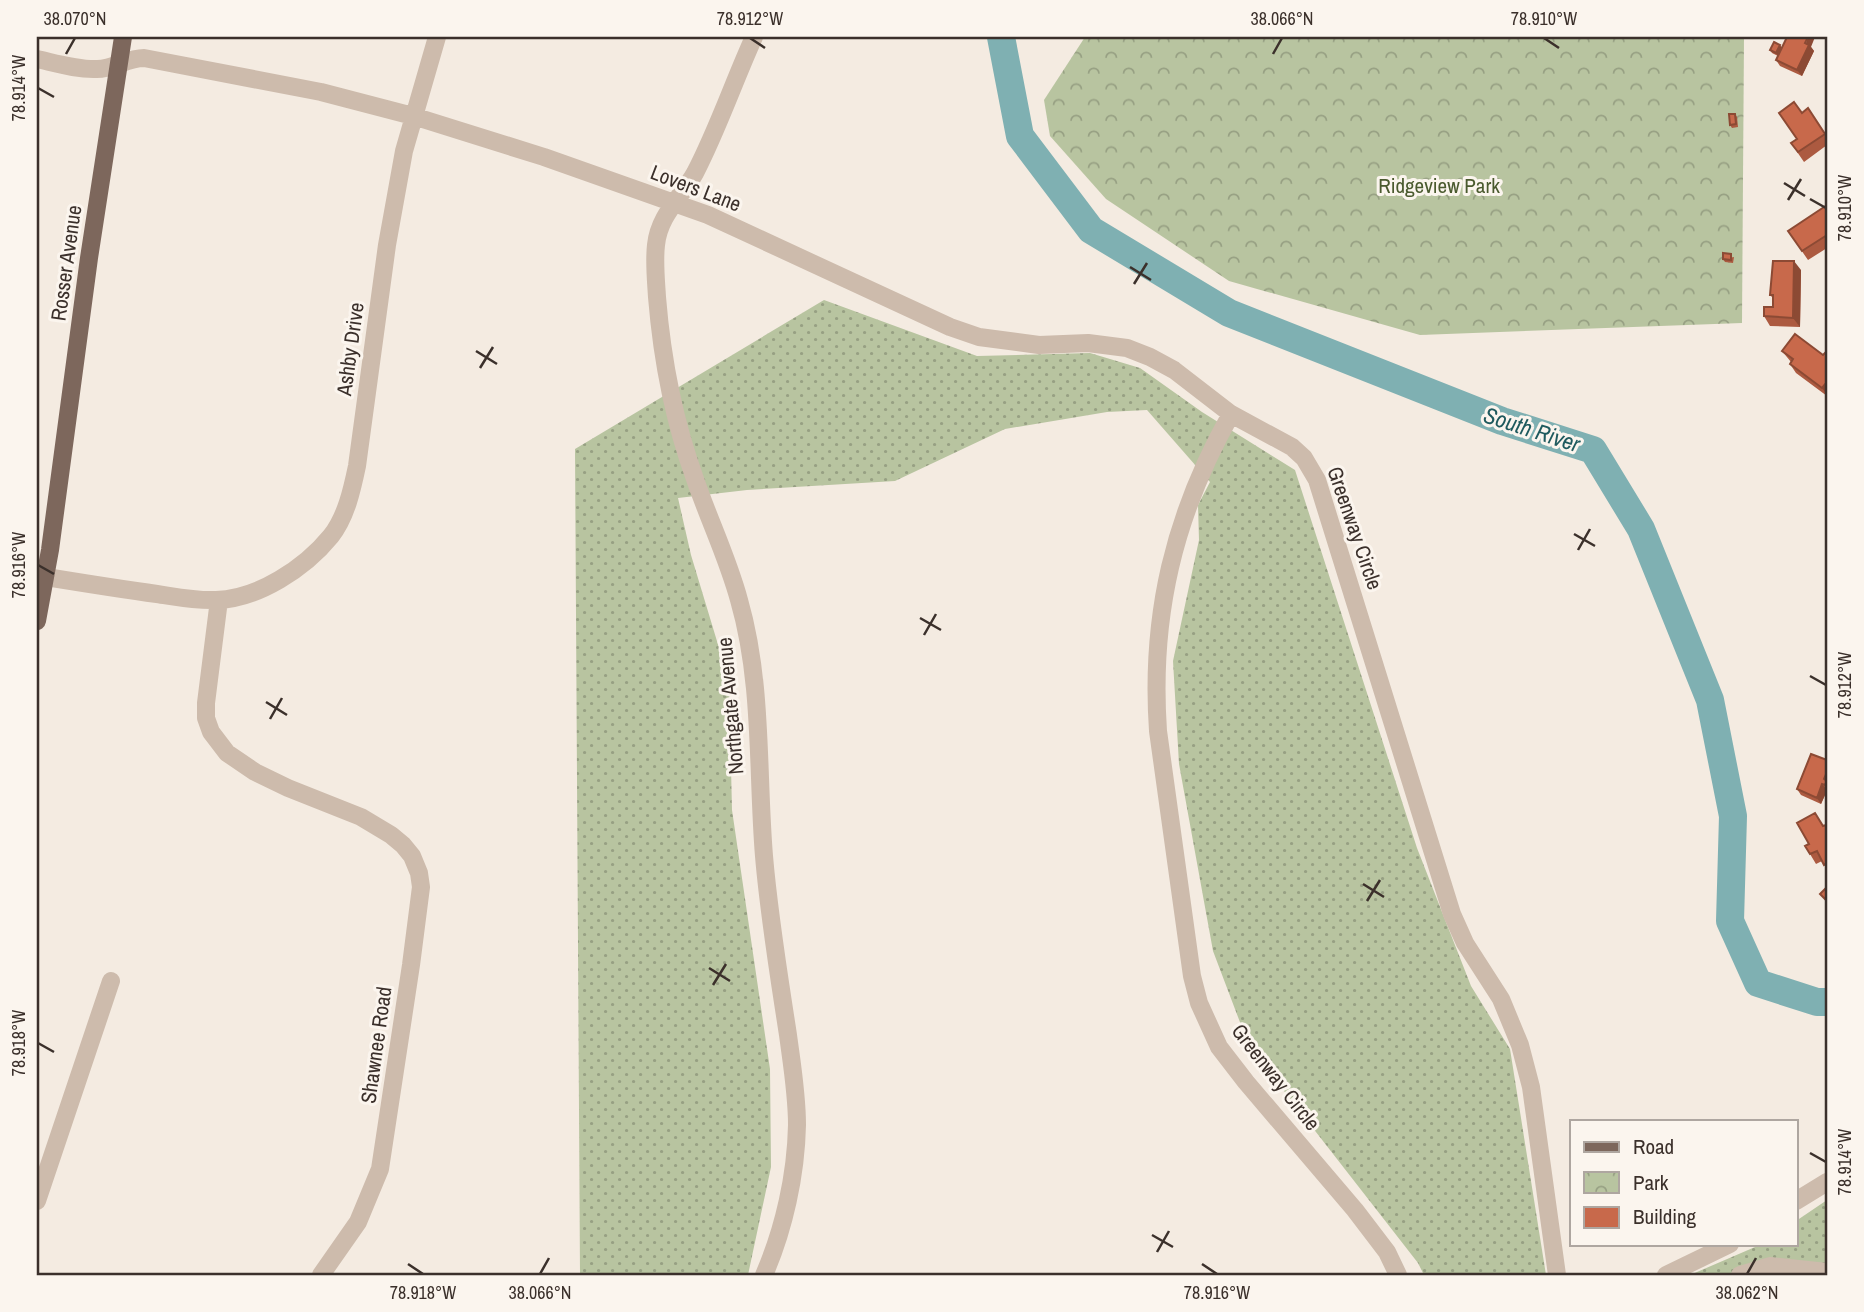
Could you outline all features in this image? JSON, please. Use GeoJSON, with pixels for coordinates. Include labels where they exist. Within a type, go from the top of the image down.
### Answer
{"type":"FeatureCollection","features":[{"type":"Feature","properties":{"kind":"main road","name":"Rosser Avenue"},"geometry":{"type":"LineString","coordinates":[[37,621],[46,577],[43,549],[122,37]]}},
{"type":"Feature","properties":{"kind":"street","name":"Ashby Drive"},"geometry":{"type":"LineString","coordinates":[[46,577],[219,600],[241,597],[286,575],[310,557],[331,536],[353,488],[387,245],[412,116],[437,37]]}},
{"type":"Feature","properties":{"kind":"street","name":"Northgate Avenue"},"geometry":{"type":"LineString","coordinates":[[754,37],[696,170],[673,202],[658,232],[656,246],[659,324],[680,432],[695,480],[727,560],[749,642],[756,692],[764,859],[796,1090],[797,1127],[793,1171],[772,1255],[764,1275]]}},
{"type":"Feature","properties":{"kind":"street","name":"Lovers Lane"},"geometry":{"type":"LineString","coordinates":[[37,60],[95,70],[108,68],[131,58],[144,58],[321,92],[412,116],[544,157],[673,202],[781,248],[950,327],[1003,341],[1039,345],[1088,342],[1127,348],[1174,370],[1231,414]]}},
{"type":"Feature","properties":{"kind":"street","name":"Greenway Circle"},"geometry":{"type":"LineString","coordinates":[[1398,1275],[1387,1252],[1355,1210],[1219,1046],[1199,1003],[1192,976],[1158,731],[1156,651],[1164,594],[1183,519],[1207,458],[1231,414],[1292,447],[1304,458],[1317,480],[1452,915],[1465,943],[1501,999],[1520,1045],[1531,1087],[1557,1275]]}},
{"type":"Feature","properties":{"kind":"street","name":"Shawnee Road"},"geometry":{"type":"LineString","coordinates":[[219,600],[206,703],[206,718],[218,745],[255,772],[374,825],[403,845],[412,856],[419,873],[421,887],[380,1169],[358,1222],[321,1275]]}},
{"type":"Feature","properties":{"kind":"street"},"geometry":{"type":"LineString","coordinates":[[37,1201],[111,981]]}},
{"type":"Feature","properties":{"kind":"street"},"geometry":{"type":"LineString","coordinates":[[1798,1200],[1827,1182]]}},
{"type":"Feature","properties":{"kind":"street"},"geometry":{"type":"LineString","coordinates":[[1666,1275],[1726,1246]]}},
{"type":"Feature","properties":{"kind":"street"},"geometry":{"type":"LineString","coordinates":[[772,1255],[779,1275]]}},
{"type":"Feature","properties":{"kind":"street"},"geometry":{"type":"LineString","coordinates":[[1740,1275],[1770,1266],[1827,1272]]}},
{"type":"Feature","properties":{"kind":"green space","name":"Ridgeview Park"},"geometry":{"type":"Polygon","coordinates":[[[1085,37],[1744,37],[1742,323],[1420,335],[1229,281],[1106,199],[1050,136],[1044,100],[1085,37]]]}},
{"type":"Feature","properties":{"kind":"green space"},"geometry":{"type":"Polygon","coordinates":[[[824,300],[977,356],[1090,353],[1140,368],[1202,412],[1295,470],[1417,848],[1471,986],[1510,1049],[1546,1275],[1424,1275],[1418,1263],[1249,1046],[1213,951],[1179,764],[1173,661],[1199,540],[1198,505],[1210,482],[1147,410],[1107,412],[1005,429],[895,481],[747,490],[678,498],[691,555],[729,681],[732,810],[770,1069],[771,1167],[748,1275],[580,1275],[575,449],[824,300]]]}},
{"type":"Feature","properties":{"kind":"green space"},"geometry":{"type":"Polygon","coordinates":[[[1827,1200],[1827,1275],[1690,1275],[1757,1246],[1798,1246],[1798,1220],[1827,1200]]]}},
{"type":"Feature","properties":{"kind":"building"},"geometry":{"type":"Polygon","coordinates":[[[1787,37],[1808,37],[1805,43],[1809,45],[1797,70],[1776,60],[1787,37]]]}},
{"type":"Feature","properties":{"kind":"building"},"geometry":{"type":"Polygon","coordinates":[[[1774,42],[1780,45],[1776,53],[1770,50],[1774,42]]]}},
{"type":"Feature","properties":{"kind":"building"},"geometry":{"type":"Polygon","coordinates":[[[1794,102],[1802,113],[1808,108],[1825,134],[1798,152],[1791,143],[1797,139],[1779,113],[1794,102]]]}},
{"type":"Feature","properties":{"kind":"building"},"geometry":{"type":"Polygon","coordinates":[[[1729,114],[1735,114],[1736,124],[1730,125],[1729,114]]]}},
{"type":"Feature","properties":{"kind":"building"},"geometry":{"type":"Polygon","coordinates":[[[1827,205],[1827,235],[1802,251],[1788,231],[1827,205]]]}},
{"type":"Feature","properties":{"kind":"building"},"geometry":{"type":"Polygon","coordinates":[[[1723,253],[1731,254],[1731,260],[1723,259],[1723,253]]]}},
{"type":"Feature","properties":{"kind":"building"},"geometry":{"type":"Polygon","coordinates":[[[1773,261],[1794,261],[1793,318],[1764,316],[1764,307],[1773,307],[1773,295],[1770,295],[1773,261]]]}},
{"type":"Feature","properties":{"kind":"building"},"geometry":{"type":"Polygon","coordinates":[[[1795,334],[1823,355],[1827,353],[1827,382],[1822,388],[1790,364],[1793,359],[1782,351],[1795,334]]]}},
{"type":"Feature","properties":{"kind":"building"},"geometry":{"type":"Polygon","coordinates":[[[1811,754],[1827,760],[1824,779],[1827,781],[1825,785],[1822,784],[1817,798],[1797,789],[1811,754]]]}},
{"type":"Feature","properties":{"kind":"building"},"geometry":{"type":"Polygon","coordinates":[[[1815,813],[1827,828],[1827,863],[1824,865],[1817,851],[1810,854],[1805,846],[1809,844],[1797,823],[1815,813]]]}},
{"type":"Feature","properties":{"kind":"building"},"geometry":{"type":"Polygon","coordinates":[[[1827,887],[1827,897],[1825,899],[1820,894],[1827,887]]]}},
{"type":"Feature","properties":{"kind":"waterway","name":"South River"},"geometry":{"type":"LineString","coordinates":[[1001,37],[1020,136],[1091,230],[1229,313],[1502,421],[1593,450],[1641,529],[1710,700],[1733,816],[1730,921],[1758,983],[1817,1002],[1827,1002]]}}]}
